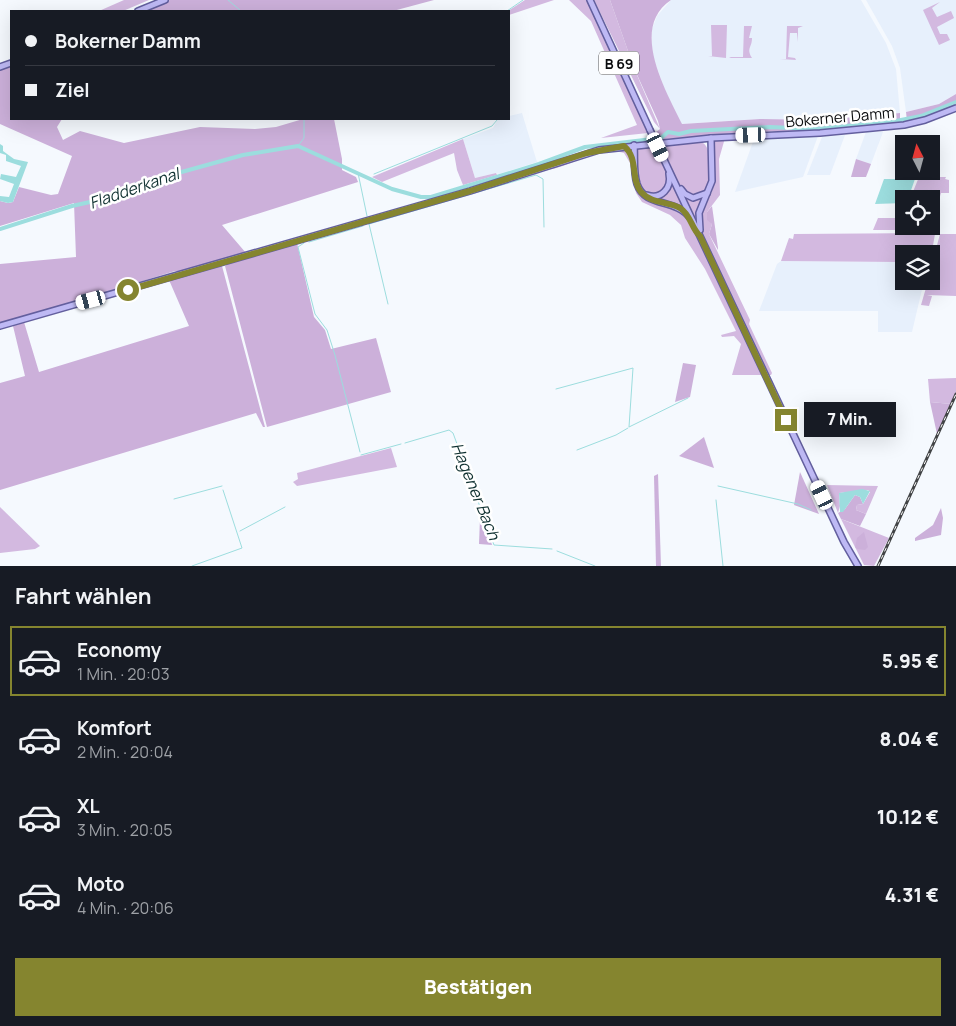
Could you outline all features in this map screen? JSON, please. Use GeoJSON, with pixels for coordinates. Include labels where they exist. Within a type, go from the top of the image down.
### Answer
{"type":"FeatureCollection","features":[{"type":"Feature","properties":{"kind":"main road"},"geometry":{"type":"LineString","coordinates":[[140,10],[164,0]]}},
{"type":"Feature","properties":{"kind":"main road","name":"B 69"},"geometry":{"type":"LineString","coordinates":[[590,0],[844,542],[858,566]]}},
{"type":"Feature","properties":{"kind":"main road","name":"Bokerner Damm"},"geometry":{"type":"LineString","coordinates":[[0,326],[453,197],[587,153],[624,146],[701,138],[820,133],[904,125],[926,120],[956,108]]}},
{"type":"Feature","properties":{"kind":"main road"},"geometry":{"type":"LineString","coordinates":[[701,138],[708,146],[710,152]]}},
{"type":"Feature","properties":{"kind":"main road"},"geometry":{"type":"LineString","coordinates":[[708,146],[710,138]]}},
{"type":"Feature","properties":{"kind":"main road"},"geometry":{"type":"LineString","coordinates":[[705,245],[698,217],[700,208],[710,191],[712,181],[710,138]]}},
{"type":"Feature","properties":{"kind":"main road"},"geometry":{"type":"LineString","coordinates":[[631,152],[633,145]]}},
{"type":"Feature","properties":{"kind":"main road"},"geometry":{"type":"LineString","coordinates":[[633,145],[637,183],[642,192],[650,199],[670,204],[683,210],[700,236]]}},
{"type":"Feature","properties":{"kind":"main road"},"geometry":{"type":"LineString","coordinates":[[624,146],[631,152],[634,161]]}},
{"type":"Feature","properties":{"kind":"main road"},"geometry":{"type":"LineString","coordinates":[[642,192],[655,196],[667,190],[670,176],[663,157]]}},
{"type":"Feature","properties":{"kind":"main road"},"geometry":{"type":"LineString","coordinates":[[670,170],[688,196],[698,197],[710,191]]}},
{"type":"Feature","properties":{"kind":"shaded area"},"geometry":{"type":"Polygon","coordinates":[[[124,0],[149,0],[125,10],[101,10],[124,0]]]}},
{"type":"Feature","properties":{"kind":"shaded area"},"geometry":{"type":"Polygon","coordinates":[[[170,0],[434,0],[397,10],[145,10],[170,0]]]}},
{"type":"Feature","properties":{"kind":"shaded area"},"geometry":{"type":"Polygon","coordinates":[[[525,0],[554,0],[510,15],[510,10],[525,0]]]}},
{"type":"Feature","properties":{"kind":"shaded area"},"geometry":{"type":"Polygon","coordinates":[[[569,0],[587,0],[648,133],[601,138],[637,125],[591,21],[569,0]]]}},
{"type":"Feature","properties":{"kind":"shaded area"},"geometry":{"type":"Polygon","coordinates":[[[594,0],[610,0],[634,68],[660,129],[654,122],[594,0]]]}},
{"type":"Feature","properties":{"kind":"shaded area"},"geometry":{"type":"Polygon","coordinates":[[[610,0],[671,0],[659,12],[653,27],[652,43],[660,78],[682,124],[760,119],[821,120],[900,113],[900,122],[816,131],[753,132],[660,140],[656,132],[660,129],[658,121],[634,68],[610,0]]]}},
{"type":"Feature","properties":{"kind":"shaded area"},"geometry":{"type":"Polygon","coordinates":[[[671,0],[861,0],[886,43],[896,69],[900,113],[821,120],[760,119],[681,124],[666,93],[651,52],[652,29],[657,16],[671,0]]]}},
{"type":"Feature","properties":{"kind":"shaded area"},"geometry":{"type":"Polygon","coordinates":[[[866,0],[956,0],[956,94],[939,104],[906,112],[900,68],[892,46],[866,0]]]}},
{"type":"Feature","properties":{"kind":"shaded area"},"geometry":{"type":"Polygon","coordinates":[[[940,2],[932,8],[937,17],[951,11],[954,18],[937,27],[940,34],[947,34],[950,40],[939,45],[923,10],[940,2]]]}},
{"type":"Feature","properties":{"kind":"shaded area"},"geometry":{"type":"Polygon","coordinates":[[[711,25],[727,25],[726,58],[708,56],[712,56],[711,25]]]}},
{"type":"Feature","properties":{"kind":"shaded area"},"geometry":{"type":"Polygon","coordinates":[[[744,26],[752,26],[749,38],[752,38],[752,41],[749,50],[752,58],[731,58],[729,57],[743,57],[744,26]]]}},
{"type":"Feature","properties":{"kind":"shaded area"},"geometry":{"type":"Polygon","coordinates":[[[787,26],[803,26],[798,28],[798,42],[797,33],[790,33],[788,57],[795,58],[796,60],[780,59],[786,59],[787,26]]]}},
{"type":"Feature","properties":{"kind":"shaded area"},"geometry":{"type":"Polygon","coordinates":[[[10,66],[10,120],[61,120],[57,127],[63,140],[80,131],[124,143],[200,127],[255,129],[276,127],[300,120],[334,120],[342,159],[342,170],[356,177],[358,182],[222,225],[246,253],[184,271],[175,271],[0,325],[0,264],[76,257],[74,203],[0,226],[0,201],[13,202],[19,187],[51,195],[58,194],[72,156],[0,124],[0,70],[10,66]]]}},
{"type":"Feature","properties":{"kind":"shaded area"},"geometry":{"type":"Polygon","coordinates":[[[956,94],[956,104],[928,116],[907,121],[906,112],[939,104],[956,94]]]}},
{"type":"Feature","properties":{"kind":"shaded area"},"geometry":{"type":"Polygon","coordinates":[[[522,113],[537,162],[499,174],[475,178],[463,139],[493,128],[497,120],[510,120],[510,116],[522,113]]]}},
{"type":"Feature","properties":{"kind":"shaded area"},"geometry":{"type":"Polygon","coordinates":[[[866,132],[883,132],[871,164],[856,159],[866,132]]]}},
{"type":"Feature","properties":{"kind":"shaded area"},"geometry":{"type":"Polygon","coordinates":[[[845,135],[830,175],[807,175],[822,137],[845,135]]]}},
{"type":"Feature","properties":{"kind":"shaded area"},"geometry":{"type":"Polygon","coordinates":[[[818,136],[803,177],[735,192],[754,139],[818,136]]]}},
{"type":"Feature","properties":{"kind":"shaded area"},"geometry":{"type":"Polygon","coordinates":[[[725,138],[719,159],[720,195],[707,212],[712,224],[709,234],[750,320],[749,324],[772,373],[771,375],[768,375],[701,231],[701,216],[714,183],[713,140],[725,138]]]}},
{"type":"Feature","properties":{"kind":"shaded area"},"geometry":{"type":"Polygon","coordinates":[[[463,139],[475,178],[496,173],[497,175],[463,185],[457,170],[454,153],[382,182],[372,177],[463,139]]]}},
{"type":"Feature","properties":{"kind":"shaded area"},"geometry":{"type":"Polygon","coordinates":[[[691,141],[702,142],[709,152],[710,159],[709,181],[706,191],[693,196],[680,186],[661,145],[691,141]]]}},
{"type":"Feature","properties":{"kind":"shaded area"},"geometry":{"type":"Polygon","coordinates":[[[654,146],[668,175],[666,188],[657,195],[649,193],[644,189],[640,184],[637,172],[636,150],[654,146]]]}},
{"type":"Feature","properties":{"kind":"shaded area"},"geometry":{"type":"Polygon","coordinates":[[[624,149],[630,154],[635,183],[642,196],[652,202],[674,207],[688,217],[763,375],[732,375],[741,344],[734,336],[722,337],[721,335],[736,331],[705,269],[685,238],[681,225],[670,215],[642,202],[636,193],[630,163],[624,153],[614,151],[595,154],[547,170],[593,153],[624,149]]]}},
{"type":"Feature","properties":{"kind":"shaded area"},"geometry":{"type":"Polygon","coordinates":[[[856,159],[871,164],[866,177],[851,177],[856,159]]]}},
{"type":"Feature","properties":{"kind":"shaded area"},"geometry":{"type":"Polygon","coordinates":[[[671,177],[687,212],[674,204],[648,197],[660,196],[671,177]]]}},
{"type":"Feature","properties":{"kind":"shaded area"},"geometry":{"type":"Polygon","coordinates":[[[940,177],[946,177],[945,179],[949,180],[949,193],[941,193],[940,196],[940,190],[914,190],[918,180],[940,180],[940,177]]]}},
{"type":"Feature","properties":{"kind":"shaded area"},"geometry":{"type":"Polygon","coordinates":[[[682,194],[697,199],[705,196],[697,214],[697,225],[682,194]]]}},
{"type":"Feature","properties":{"kind":"shaded area"},"geometry":{"type":"Polygon","coordinates":[[[712,206],[718,250],[709,234],[712,224],[707,220],[707,212],[712,206]]]}},
{"type":"Feature","properties":{"kind":"shaded area"},"geometry":{"type":"Polygon","coordinates":[[[878,218],[895,218],[895,230],[873,230],[878,218]]]}},
{"type":"Feature","properties":{"kind":"shaded area"},"geometry":{"type":"Polygon","coordinates":[[[794,234],[935,235],[933,245],[895,245],[895,262],[781,261],[789,238],[793,239],[794,234]]]}},
{"type":"Feature","properties":{"kind":"shaded area"},"geometry":{"type":"Polygon","coordinates":[[[940,234],[956,234],[956,296],[927,295],[932,296],[929,306],[921,305],[925,290],[940,290],[940,245],[937,245],[940,234]]]}},
{"type":"Feature","properties":{"kind":"shaded area"},"geometry":{"type":"Polygon","coordinates":[[[297,243],[314,317],[325,330],[331,349],[376,338],[391,392],[267,427],[225,266],[297,243]]]}},
{"type":"Feature","properties":{"kind":"shaded area"},"geometry":{"type":"Polygon","coordinates":[[[781,261],[895,262],[895,290],[922,290],[912,332],[878,332],[878,311],[759,311],[777,264],[781,261]]]}},
{"type":"Feature","properties":{"kind":"shaded area"},"geometry":{"type":"Polygon","coordinates":[[[222,266],[265,427],[263,427],[256,413],[0,490],[0,383],[25,376],[13,326],[24,322],[39,372],[189,326],[169,280],[222,266]]]}},
{"type":"Feature","properties":{"kind":"shaded area"},"geometry":{"type":"Polygon","coordinates":[[[683,363],[696,365],[690,397],[675,402],[683,363]]]}},
{"type":"Feature","properties":{"kind":"shaded area"},"geometry":{"type":"Polygon","coordinates":[[[956,378],[956,392],[951,404],[930,402],[928,379],[956,378]]]}},
{"type":"Feature","properties":{"kind":"shaded area"},"geometry":{"type":"Polygon","coordinates":[[[956,392],[879,566],[877,566],[890,540],[956,392]]]}},
{"type":"Feature","properties":{"kind":"shaded area"},"geometry":{"type":"Polygon","coordinates":[[[930,402],[951,404],[937,434],[930,402]]]}},
{"type":"Feature","properties":{"kind":"shaded area"},"geometry":{"type":"Polygon","coordinates":[[[704,437],[714,468],[679,456],[704,437]]]}},
{"type":"Feature","properties":{"kind":"shaded area"},"geometry":{"type":"Polygon","coordinates":[[[391,448],[397,467],[297,486],[293,482],[298,479],[297,473],[391,448]]]}},
{"type":"Feature","properties":{"kind":"shaded area"},"geometry":{"type":"Polygon","coordinates":[[[800,472],[819,514],[794,505],[800,472]]]}},
{"type":"Feature","properties":{"kind":"shaded area"},"geometry":{"type":"Polygon","coordinates":[[[658,474],[661,566],[656,566],[654,476],[658,474]]]}},
{"type":"Feature","properties":{"kind":"shaded area"},"geometry":{"type":"Polygon","coordinates":[[[827,485],[878,486],[866,514],[856,510],[857,505],[863,504],[870,492],[868,490],[839,493],[840,506],[838,513],[827,485]]]}},
{"type":"Feature","properties":{"kind":"shaded area"},"geometry":{"type":"Polygon","coordinates":[[[855,495],[860,497],[863,504],[857,505],[856,510],[866,514],[860,526],[841,519],[838,513],[845,509],[855,495]]]}},
{"type":"Feature","properties":{"kind":"shaded area"},"geometry":{"type":"Polygon","coordinates":[[[0,507],[40,546],[35,549],[0,553],[0,507]]]}},
{"type":"Feature","properties":{"kind":"shaded area"},"geometry":{"type":"Polygon","coordinates":[[[941,508],[943,518],[941,535],[915,541],[915,538],[933,525],[941,508]]]}},
{"type":"Feature","properties":{"kind":"shaded area"},"geometry":{"type":"Polygon","coordinates":[[[483,516],[492,545],[479,544],[480,518],[483,516]]]}},
{"type":"Feature","properties":{"kind":"shaded area"},"geometry":{"type":"Polygon","coordinates":[[[841,519],[889,538],[874,566],[864,565],[841,519]]]}},
{"type":"Feature","properties":{"kind":"shaded area"},"geometry":{"type":"Polygon","coordinates":[[[864,532],[868,547],[865,550],[857,549],[855,547],[857,538],[864,532]]]}},
{"type":"Feature","properties":{"kind":"water"},"geometry":{"type":"Polygon","coordinates":[[[0,144],[3,146],[3,151],[14,159],[28,162],[13,202],[8,203],[0,201],[0,196],[9,197],[14,184],[0,179],[1,174],[16,177],[21,166],[6,161],[6,155],[0,153],[0,144]]]}},
{"type":"Feature","properties":{"kind":"water"},"geometry":{"type":"Polygon","coordinates":[[[884,179],[915,180],[911,190],[895,190],[895,203],[875,204],[884,179]]]}},
{"type":"Feature","properties":{"kind":"water"},"geometry":{"type":"Polygon","coordinates":[[[862,489],[870,491],[863,504],[860,497],[855,495],[843,512],[840,512],[839,493],[862,489]]]}},
{"type":"Feature","properties":{"kind":"waterway"},"geometry":{"type":"LineString","coordinates":[[228,0],[240,10]]}},
{"type":"Feature","properties":{"kind":"waterway"},"geometry":{"type":"LineString","coordinates":[[508,10],[523,0]]}},
{"type":"Feature","properties":{"kind":"waterway","name":"Fladderkanal"},"geometry":{"type":"LineString","coordinates":[[0,229],[72,206],[108,198],[131,186],[243,155],[298,146],[392,189],[421,197],[431,197],[539,164],[585,147],[661,138],[668,132],[679,134],[691,131],[770,127],[815,129],[896,121],[921,116],[956,102]]}},
{"type":"Feature","properties":{"kind":"waterway"},"geometry":{"type":"LineString","coordinates":[[298,146],[304,138],[304,120]]}},
{"type":"Feature","properties":{"kind":"waterway"},"geometry":{"type":"LineString","coordinates":[[374,174],[492,126],[497,120]]}},
{"type":"Feature","properties":{"kind":"waterway","name":"Hagener Bach"},"geometry":{"type":"LineString","coordinates":[[358,173],[367,216]]}},
{"type":"Feature","properties":{"kind":"waterway"},"geometry":{"type":"LineString","coordinates":[[369,224],[536,175],[543,179],[544,227]]}},
{"type":"Feature","properties":{"kind":"waterway"},"geometry":{"type":"LineString","coordinates":[[369,224],[388,304]]}},
{"type":"Feature","properties":{"kind":"waterway","name":"Hagener Bach"},"geometry":{"type":"LineString","coordinates":[[309,242],[363,226]]}},
{"type":"Feature","properties":{"kind":"waterway","name":"Hagener Bach"},"geometry":{"type":"LineString","coordinates":[[304,243],[298,247],[315,314],[327,330],[360,452]]}},
{"type":"Feature","properties":{"kind":"waterway"},"geometry":{"type":"LineString","coordinates":[[556,389],[633,368],[629,427],[688,398]]}},
{"type":"Feature","properties":{"kind":"waterway"},"geometry":{"type":"LineString","coordinates":[[577,450],[616,435],[628,428]]}},
{"type":"Feature","properties":{"kind":"waterway","name":"Hagener Bach"},"geometry":{"type":"LineString","coordinates":[[405,443],[449,430],[453,433],[494,545],[552,549]]}},
{"type":"Feature","properties":{"kind":"waterway","name":"Hagener Bach"},"geometry":{"type":"LineString","coordinates":[[361,455],[401,444]]}},
{"type":"Feature","properties":{"kind":"waterway"},"geometry":{"type":"LineString","coordinates":[[174,499],[222,486]]}},
{"type":"Feature","properties":{"kind":"waterway"},"geometry":{"type":"LineString","coordinates":[[718,486],[798,504],[811,510]]}},
{"type":"Feature","properties":{"kind":"waterway"},"geometry":{"type":"LineString","coordinates":[[192,566],[242,548],[223,490]]}},
{"type":"Feature","properties":{"kind":"waterway"},"geometry":{"type":"LineString","coordinates":[[716,500],[723,566]]}},
{"type":"Feature","properties":{"kind":"waterway"},"geometry":{"type":"LineString","coordinates":[[240,531],[285,507]]}},
{"type":"Feature","properties":{"kind":"waterway","name":"Hagener Bach"},"geometry":{"type":"LineString","coordinates":[[557,551],[595,566]]}},
{"type":"Feature","properties":{"kind":"railway"},"geometry":{"type":"LineString","coordinates":[[878,566],[956,394]]}},
{"type":"Feature","properties":{"kind":"route"},"geometry":{"type":"LineString","coordinates":[[128,290],[470,191],[587,153],[624,146],[631,152],[637,183],[646,198],[679,208],[690,218],[786,420]]}}]}
